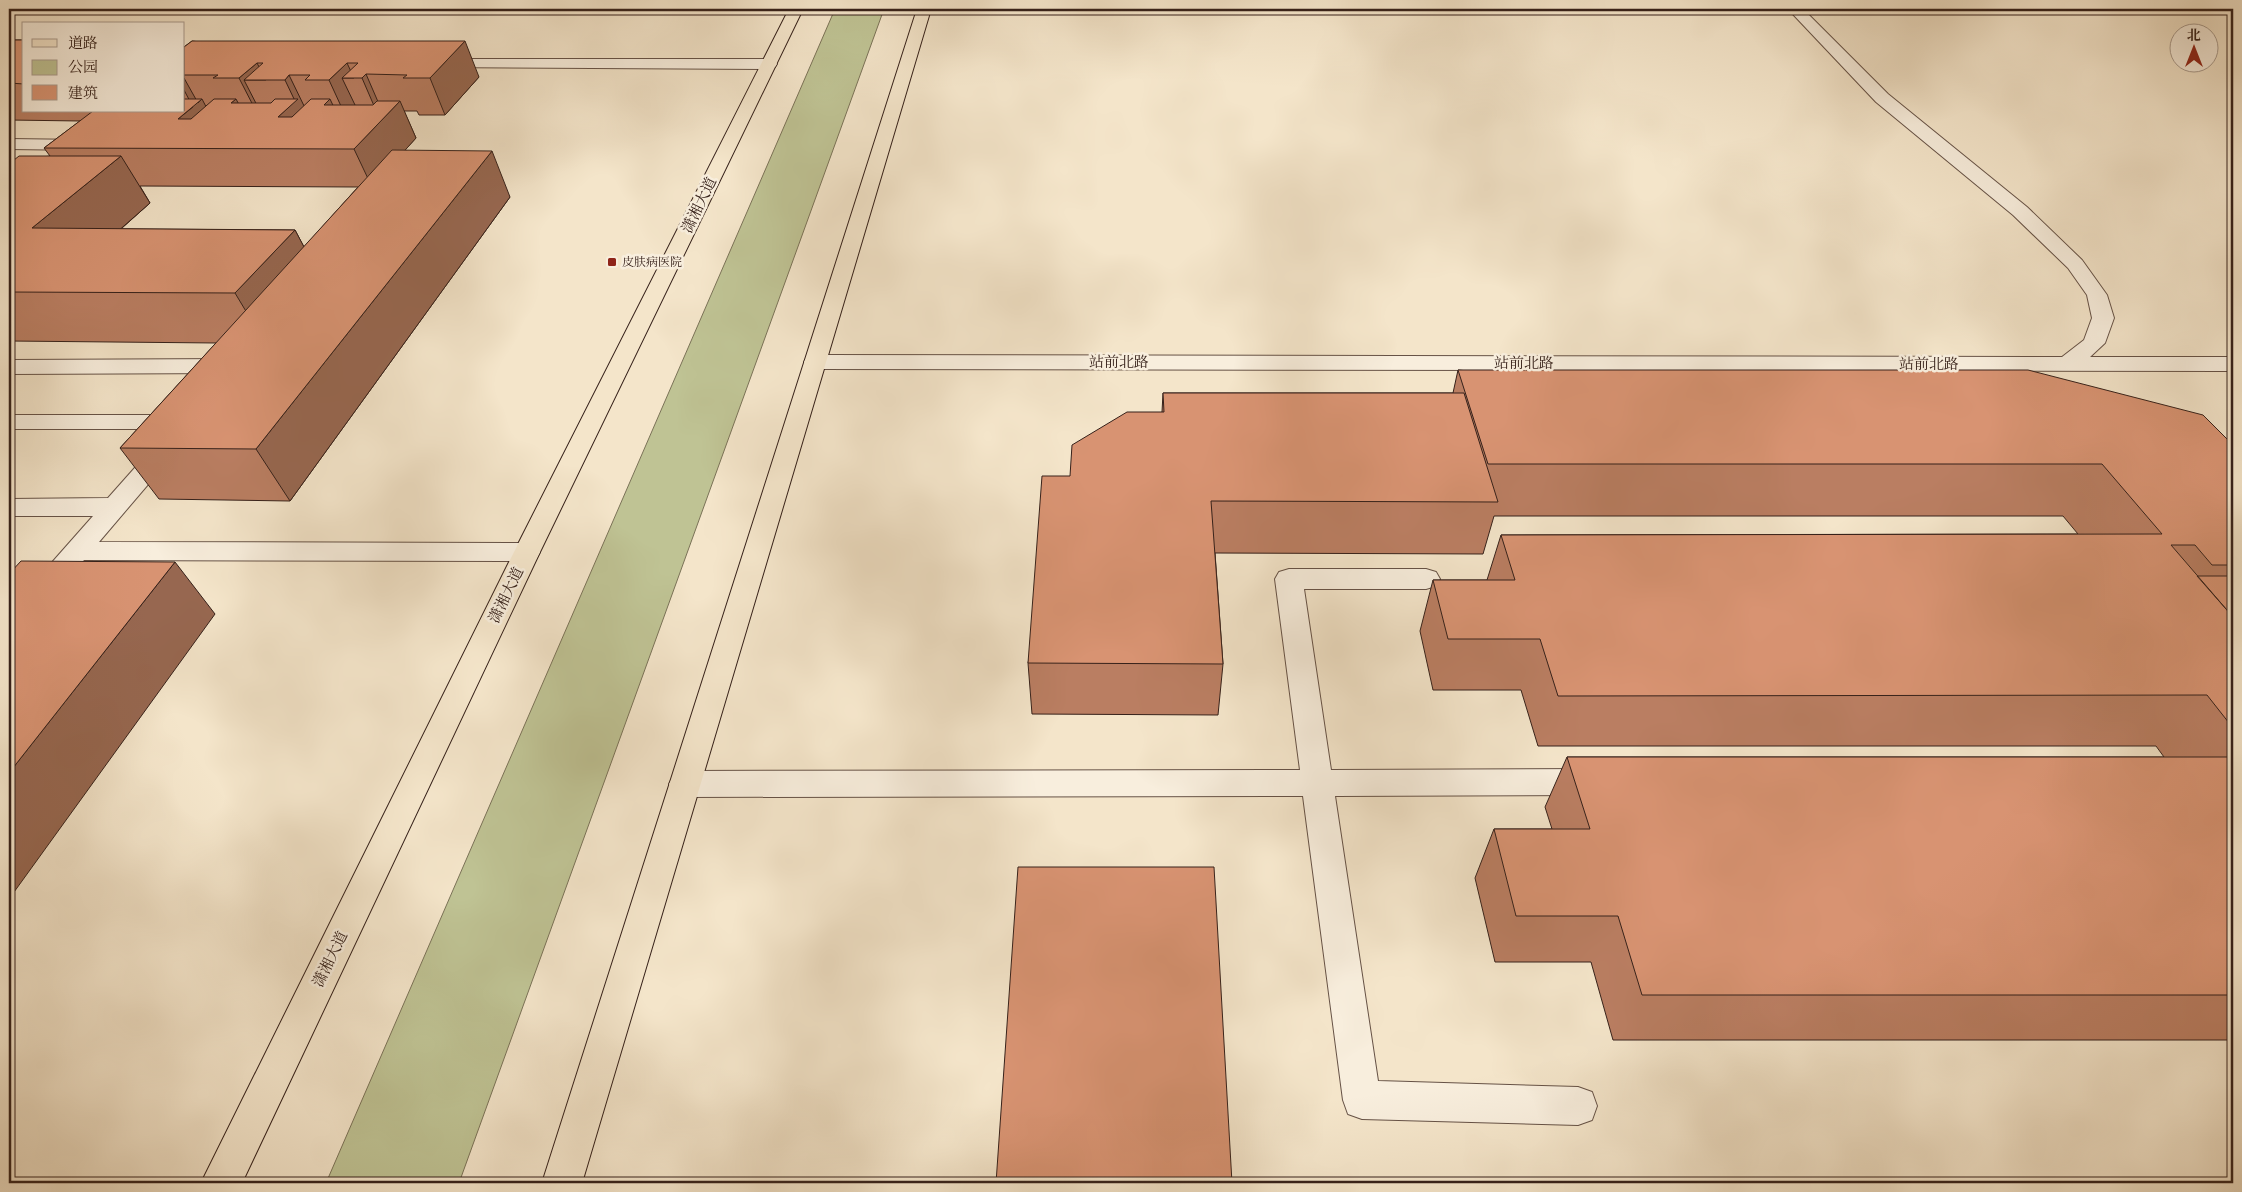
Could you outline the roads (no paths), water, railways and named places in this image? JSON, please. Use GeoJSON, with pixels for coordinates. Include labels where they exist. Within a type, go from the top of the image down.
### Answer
{"type":"FeatureCollection","features":[{"type":"Feature","properties":{"kind":"main road","name":"潇湘大道"},"geometry":{"type":"LineString","coordinates":[[221,1183],[527,552],[796,9]]}},
{"type":"Feature","properties":{"kind":"main road"},"geometry":{"type":"LineString","coordinates":[[562,1183],[924,9]]}},
{"type":"Feature","properties":{"kind":"street"},"geometry":{"type":"LineString","coordinates":[[1795,9],[1882,98],[2006,199],[2075,264],[2097,295],[2103,318],[2094,343],[2067,364]]}},
{"type":"Feature","properties":{"kind":"street"},"geometry":{"type":"LineString","coordinates":[[422,64],[769,64]]}},
{"type":"Feature","properties":{"kind":"street"},"geometry":{"type":"LineString","coordinates":[[9,144],[100,144],[77,162]]}},
{"type":"Feature","properties":{"kind":"street","name":"站前北路"},"geometry":{"type":"LineString","coordinates":[[815,362],[2233,364]]}},
{"type":"Feature","properties":{"kind":"street"},"geometry":{"type":"LineString","coordinates":[[9,367],[238,366],[219,387]]}},
{"type":"Feature","properties":{"kind":"street"},"geometry":{"type":"LineString","coordinates":[[9,422],[195,415],[9,629]]}},
{"type":"Feature","properties":{"kind":"street"},"geometry":{"type":"LineString","coordinates":[[9,507],[114,508]]}},
{"type":"Feature","properties":{"kind":"street"},"geometry":{"type":"LineString","coordinates":[[76,551],[527,552]]}},
{"type":"Feature","properties":{"kind":"street"},"geometry":{"type":"LineString","coordinates":[[1426,579],[1289,580],[1362,1100],[1578,1106]]}},
{"type":"Feature","properties":{"kind":"street"},"geometry":{"type":"LineString","coordinates":[[9,590],[42,590]]}},
{"type":"Feature","properties":{"kind":"street"},"geometry":{"type":"LineString","coordinates":[[685,784],[1318,784],[1624,781]]}},
{"type":"Feature","properties":{"kind":"place","name":"皮肤病医院"},"geometry":{"type":"Point","coordinates":[612,262]}}]}
